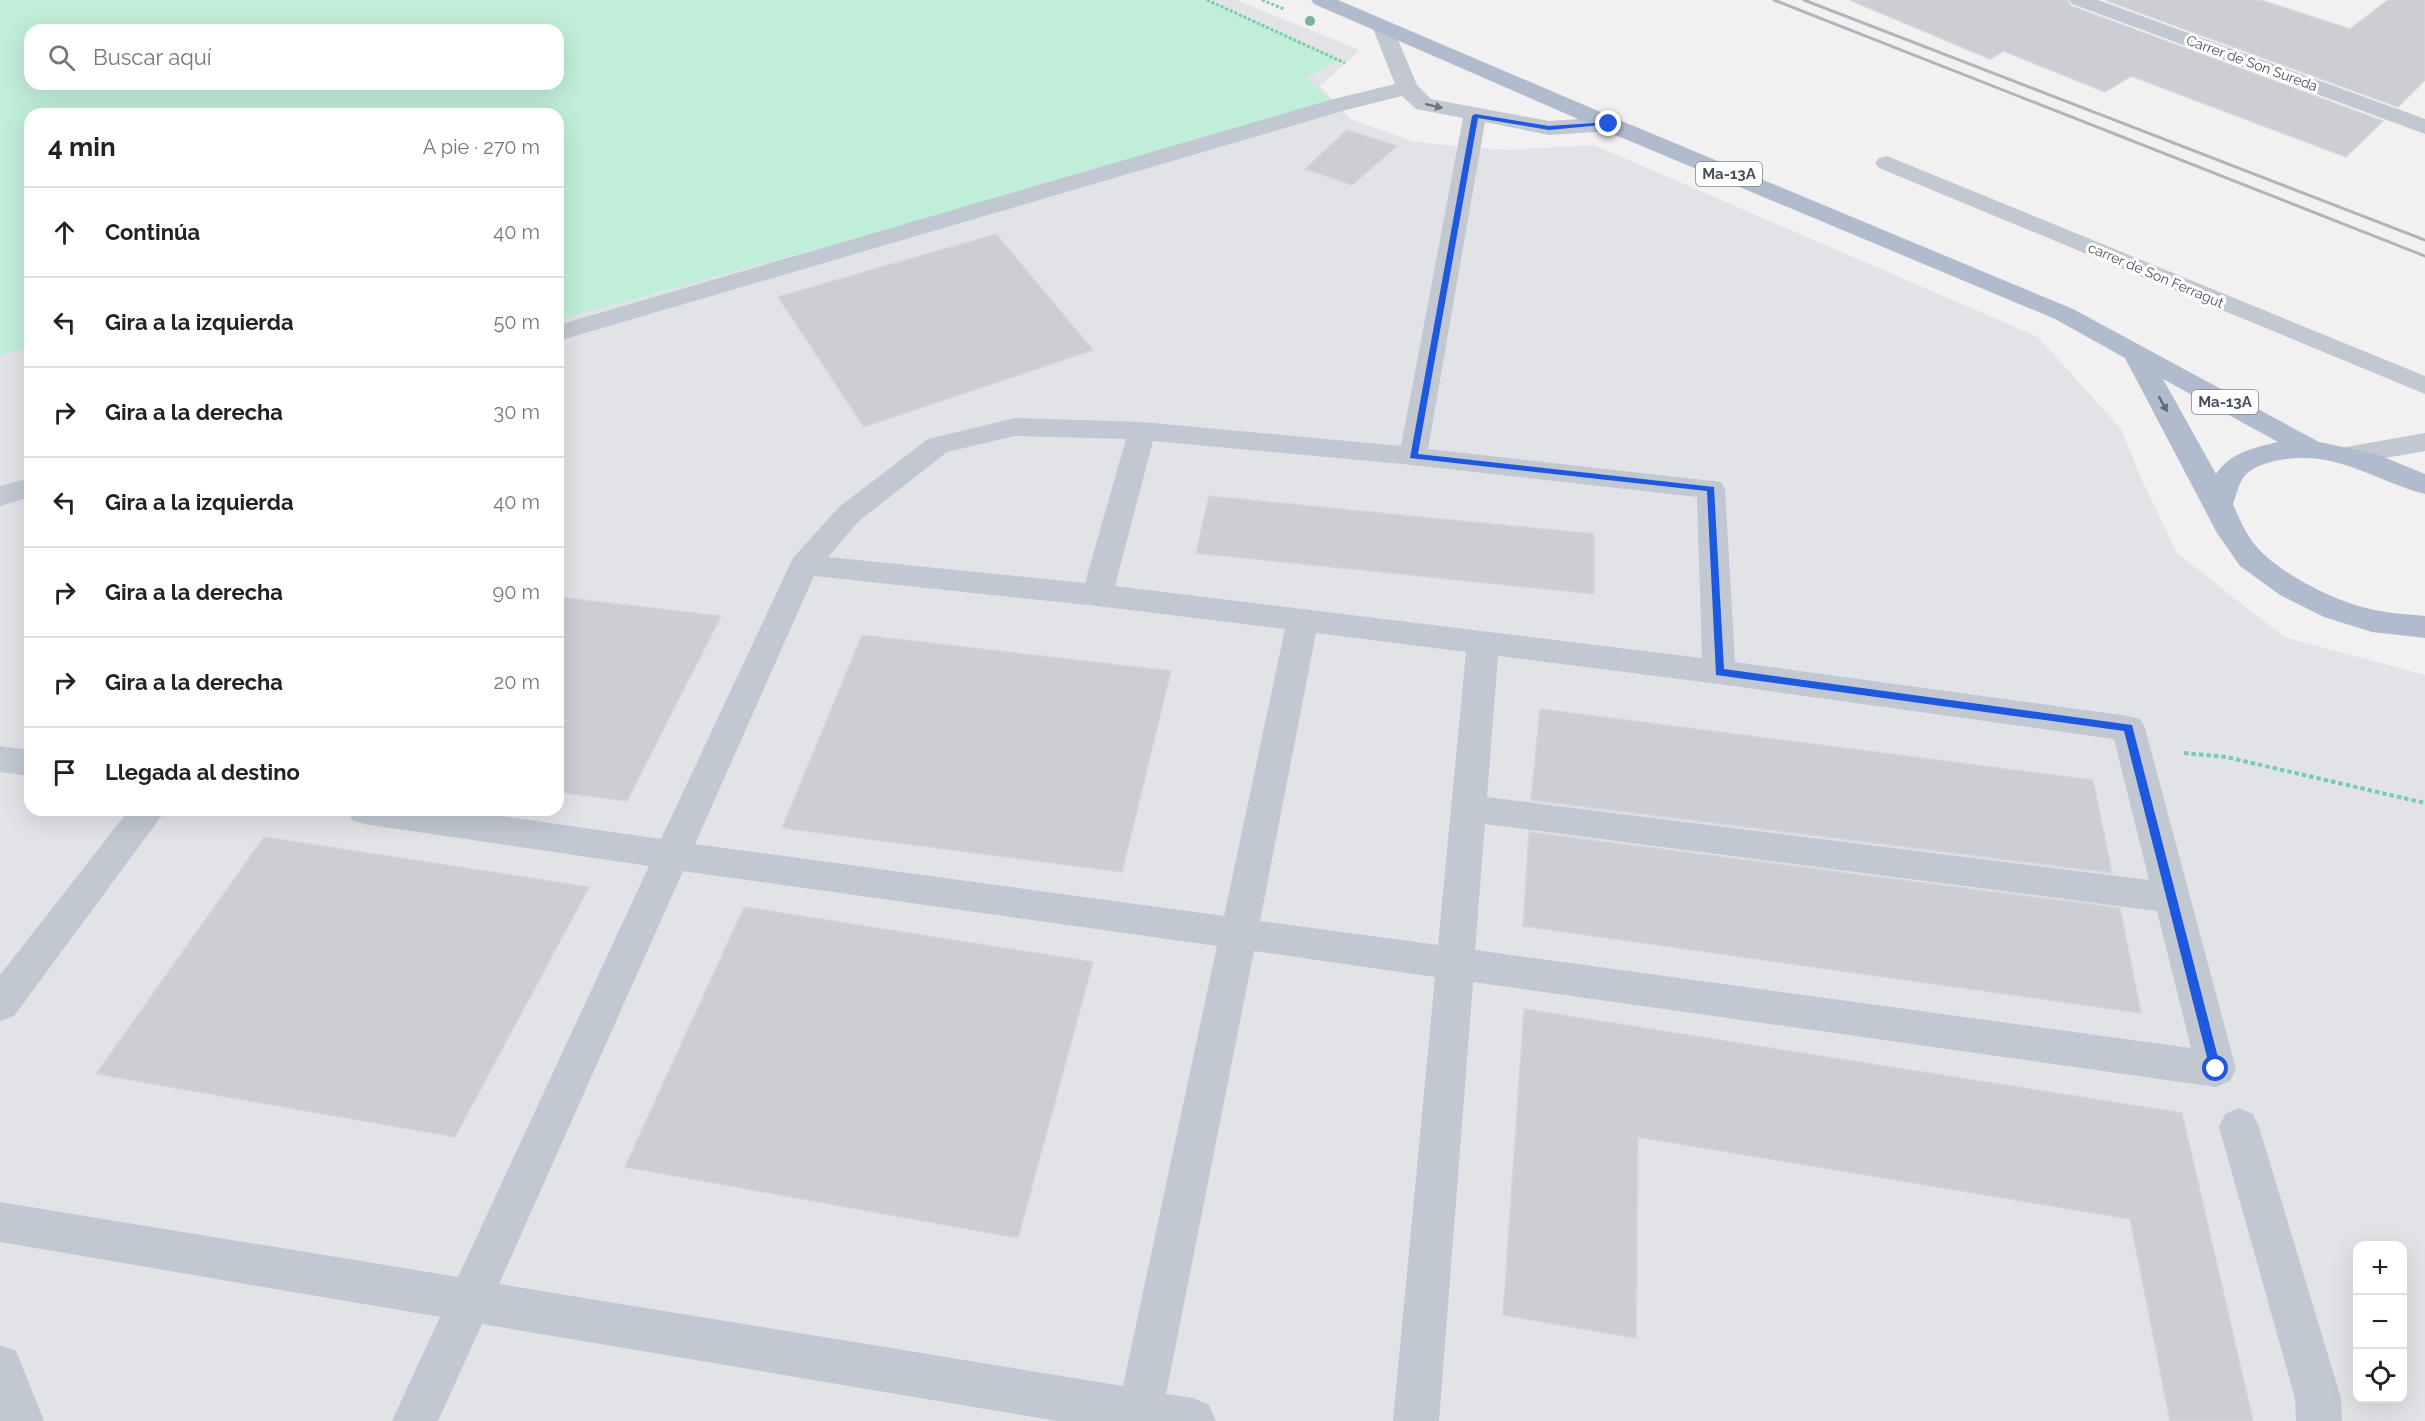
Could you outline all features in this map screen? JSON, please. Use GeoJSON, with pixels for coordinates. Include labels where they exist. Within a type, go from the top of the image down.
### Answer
{"type":"FeatureCollection","features":[{"type":"Feature","properties":{"kind":"main road","name":"Ma-13A"},"geometry":{"type":"LineString","coordinates":[[1321,0],[1609,124],[2064,314],[2315,451]]}},
{"type":"Feature","properties":{"kind":"main road","name":"Ma-13A"},"geometry":{"type":"LineString","coordinates":[[2135,352],[2218,504]]}},
{"type":"Feature","properties":{"kind":"main road"},"geometry":{"type":"LineString","coordinates":[[2425,485],[2395,471],[2346,456],[2294,449],[2276,451],[2246,460],[2230,474],[2218,504],[2229,528],[2250,558],[2287,584],[2330,607],[2365,619],[2425,627]]}},
{"type":"Feature","properties":{"kind":"street","name":"Carrer de Son Sureda"},"geometry":{"type":"LineString","coordinates":[[2079,0],[2425,127]]}},
{"type":"Feature","properties":{"kind":"street"},"geometry":{"type":"LineString","coordinates":[[1382,26],[1407,88],[1424,104],[1475,116],[1549,128],[1609,124]]}},
{"type":"Feature","properties":{"kind":"street"},"geometry":{"type":"LineString","coordinates":[[564,331],[1326,109],[1407,88]]}},
{"type":"Feature","properties":{"kind":"street"},"geometry":{"type":"LineString","coordinates":[[1413,456],[1475,116]]}},
{"type":"Feature","properties":{"kind":"street","name":"carrer de Son Ferragut"},"geometry":{"type":"LineString","coordinates":[[1887,163],[2425,386]]}},
{"type":"Feature","properties":{"kind":"street"},"geometry":{"type":"LineString","coordinates":[[415,1421],[804,564],[849,514],[938,445],[1015,427],[1142,431],[1413,456],[1711,489],[1719,672]]}},
{"type":"Feature","properties":{"kind":"street"},"geometry":{"type":"LineString","coordinates":[[1097,595],[1142,431]]}},
{"type":"Feature","properties":{"kind":"street"},"geometry":{"type":"LineString","coordinates":[[2346,456],[2425,442]]}},
{"type":"Feature","properties":{"kind":"street"},"geometry":{"type":"LineString","coordinates":[[0,496],[24,489]]}},
{"type":"Feature","properties":{"kind":"street"},"geometry":{"type":"LineString","coordinates":[[405,816],[2216,1069],[2128,728],[1719,672],[1097,595],[804,564]]}},
{"type":"Feature","properties":{"kind":"street"},"geometry":{"type":"LineString","coordinates":[[1139,1416],[1304,621]]}},
{"type":"Feature","properties":{"kind":"street"},"geometry":{"type":"LineString","coordinates":[[1416,1421],[1483,643]]}},
{"type":"Feature","properties":{"kind":"street"},"geometry":{"type":"LineString","coordinates":[[0,759],[24,762]]}},
{"type":"Feature","properties":{"kind":"street"},"geometry":{"type":"LineString","coordinates":[[1469,808],[2172,898]]}},
{"type":"Feature","properties":{"kind":"street"},"geometry":{"type":"LineString","coordinates":[[0,1004],[144,816]]}},
{"type":"Feature","properties":{"kind":"street"},"geometry":{"type":"LineString","coordinates":[[2239,1127],[2318,1398],[2319,1421]]}},
{"type":"Feature","properties":{"kind":"street"},"geometry":{"type":"LineString","coordinates":[[0,1222],[1139,1416],[1193,1421]]}},
{"type":"Feature","properties":{"kind":"street"},"geometry":{"type":"LineString","coordinates":[[0,1367],[21,1421]]}},
{"type":"Feature","properties":{"kind":"path"},"geometry":{"type":"LineString","coordinates":[[1208,0],[1407,88]]}},
{"type":"Feature","properties":{"kind":"path"},"geometry":{"type":"LineString","coordinates":[[2133,748],[2226,757],[2425,803]]}},
{"type":"Feature","properties":{"kind":"shaded area"},"geometry":{"type":"Polygon","coordinates":[[[0,0],[1236,0],[1360,50],[1320,86],[1351,119],[1411,141],[1435,144],[1504,150],[1594,145],[2038,337],[2121,429],[2142,480],[2177,553],[2284,637],[2425,675],[2425,1421],[0,1421],[0,0]]]}},
{"type":"Feature","properties":{"kind":"green space"},"geometry":{"type":"Polygon","coordinates":[[[0,0],[1206,0],[1340,60],[1305,78],[1338,105],[564,318],[564,108],[24,108],[24,347],[0,356],[0,0]]]}},
{"type":"Feature","properties":{"kind":"building"},"geometry":{"type":"Polygon","coordinates":[[[1850,0],[2067,0],[2071,6],[2383,121],[2346,157],[2131,76],[2105,92],[2004,51],[1990,59],[1850,0]]]}},
{"type":"Feature","properties":{"kind":"building"},"geometry":{"type":"Polygon","coordinates":[[[2105,0],[2260,0],[2350,29],[2388,0],[2425,0],[2425,80],[2398,107],[2105,0]]]}},
{"type":"Feature","properties":{"kind":"building"},"geometry":{"type":"Polygon","coordinates":[[[1347,130],[1397,146],[1352,185],[1305,169],[1347,130]]]}},
{"type":"Feature","properties":{"kind":"building"},"geometry":{"type":"Polygon","coordinates":[[[996,234],[1093,350],[864,427],[778,297],[996,234]]]}},
{"type":"Feature","properties":{"kind":"building"},"geometry":{"type":"Polygon","coordinates":[[[1209,496],[1594,534],[1594,594],[1196,553],[1209,496]]]}},
{"type":"Feature","properties":{"kind":"building"},"geometry":{"type":"Polygon","coordinates":[[[564,598],[721,616],[627,801],[564,793],[564,598]]]}},
{"type":"Feature","properties":{"kind":"building"},"geometry":{"type":"Polygon","coordinates":[[[862,635],[1171,671],[1122,872],[782,828],[862,635]]]}},
{"type":"Feature","properties":{"kind":"building"},"geometry":{"type":"Polygon","coordinates":[[[1540,709],[2093,780],[2112,873],[1531,800],[1540,709]]]}},
{"type":"Feature","properties":{"kind":"building"},"geometry":{"type":"Polygon","coordinates":[[[1529,832],[2120,908],[2141,1013],[1523,926],[1529,832]]]}},
{"type":"Feature","properties":{"kind":"building"},"geometry":{"type":"Polygon","coordinates":[[[264,837],[589,887],[455,1137],[96,1074],[264,837]]]}},
{"type":"Feature","properties":{"kind":"building"},"geometry":{"type":"Polygon","coordinates":[[[744,907],[1093,962],[1018,1238],[625,1167],[744,907]]]}},
{"type":"Feature","properties":{"kind":"building"},"geometry":{"type":"Polygon","coordinates":[[[1524,1009],[2182,1113],[2253,1421],[2170,1421],[2130,1219],[1638,1137],[1636,1338],[1503,1315],[1524,1009]]]}},
{"type":"Feature","properties":{"kind":"railway"},"geometry":{"type":"LineString","coordinates":[[1774,0],[2425,256]]}},
{"type":"Feature","properties":{"kind":"railway"},"geometry":{"type":"LineString","coordinates":[[1804,0],[2425,240]]}},
{"type":"Feature","properties":{"kind":"route"},"geometry":{"type":"LineString","coordinates":[[1609,124],[1549,128],[1475,116],[1413,456],[1711,489],[1719,672],[2128,728],[2216,1069]]}}]}
